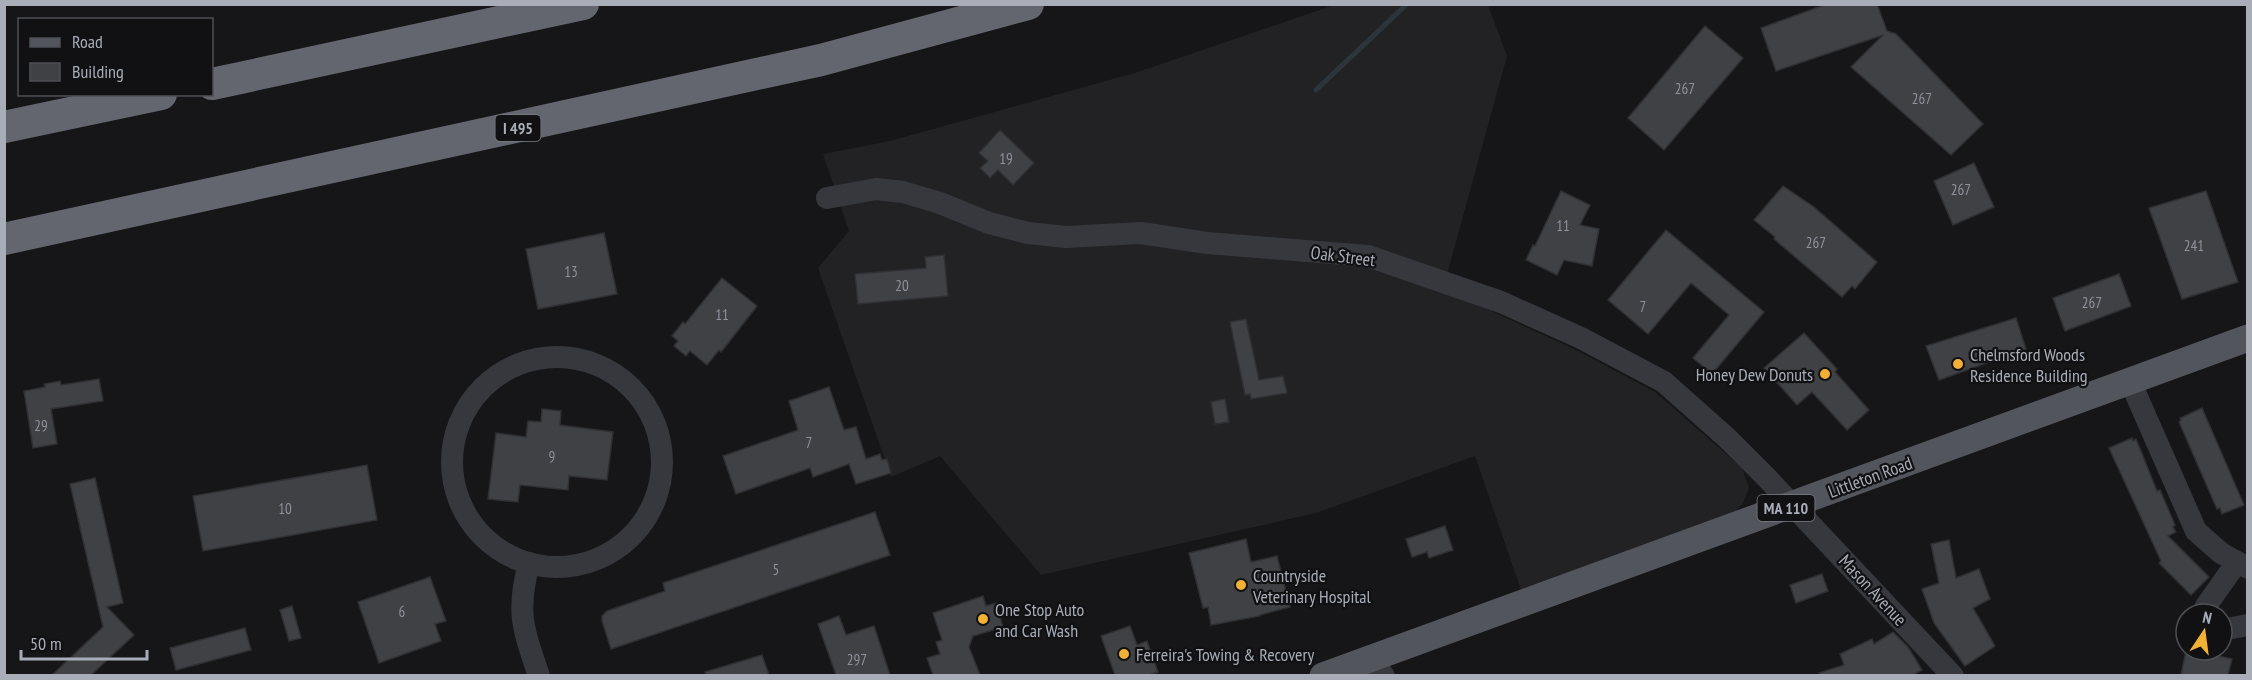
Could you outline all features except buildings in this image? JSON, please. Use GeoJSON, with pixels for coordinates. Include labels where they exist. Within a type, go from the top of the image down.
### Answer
{"type":"FeatureCollection","features":[{"type":"Feature","properties":{"kind":"highway"},"geometry":{"type":"LineString","coordinates":[[213,84],[583,4]]}},
{"type":"Feature","properties":{"kind":"highway","name":"I 495"},"geometry":{"type":"LineString","coordinates":[[4,238],[810,63],[1028,4]]}},
{"type":"Feature","properties":{"kind":"highway"},"geometry":{"type":"LineString","coordinates":[[4,127],[151,96]]}},
{"type":"Feature","properties":{"kind":"main road","name":"Littleton Road"},"geometry":{"type":"LineString","coordinates":[[1323,675],[1376,667],[1794,505],[2247,338]]}},
{"type":"Feature","properties":{"kind":"street","name":"Oak Street"},"geometry":{"type":"LineString","coordinates":[[827,198],[876,189],[903,192],[940,203],[989,223],[1028,233],[1066,237],[1141,233],[1207,243],[1368,256],[1501,302],[1581,338],[1664,382],[1727,438],[1794,505]]}},
{"type":"Feature","properties":{"kind":"street"},"geometry":{"type":"LineString","coordinates":[[575,358],[612,372],[641,398],[651,415],[660,444],[662,474],[654,503],[638,528],[616,549],[589,562],[574,565],[544,566],[529,563],[515,558],[489,542],[464,512],[452,475],[455,436],[471,400],[500,373],[517,364],[536,359],[575,358]]}},
{"type":"Feature","properties":{"kind":"street"},"geometry":{"type":"LineString","coordinates":[[2130,381],[2196,531],[2222,553],[2242,565],[2210,602]]}},
{"type":"Feature","properties":{"kind":"street","name":"Mason Avenue"},"geometry":{"type":"LineString","coordinates":[[1794,505],[1952,675]]}},
{"type":"Feature","properties":{"kind":"street"},"geometry":{"type":"LineString","coordinates":[[529,563],[521,603],[522,619],[539,675]]}},
{"type":"Feature","properties":{"kind":"shaded area"},"geometry":{"type":"Polygon","coordinates":[[[1334,5],[1488,5],[1507,56],[1443,289],[1576,350],[1655,392],[1742,468],[1749,488],[1743,503],[1729,518],[1521,590],[1475,456],[1316,513],[1041,575],[940,456],[891,477],[818,268],[849,231],[823,154],[890,141],[1138,72],[1334,5]]]}},
{"type":"Feature","properties":{"kind":"waterway"},"geometry":{"type":"LineString","coordinates":[[1316,90],[1407,4]]}},
{"type":"Feature","properties":{"kind":"place","name":"Chelmsford Woods Residence Building"},"geometry":{"type":"Point","coordinates":[1958,364]}},
{"type":"Feature","properties":{"kind":"place","name":"Honey Dew Donuts"},"geometry":{"type":"Point","coordinates":[1825,374]}},
{"type":"Feature","properties":{"kind":"place","name":"Countryside Veterinary Hospital"},"geometry":{"type":"Point","coordinates":[1241,585]}},
{"type":"Feature","properties":{"kind":"place","name":"One Stop Auto and Car Wash"},"geometry":{"type":"Point","coordinates":[983,619]}},
{"type":"Feature","properties":{"kind":"place","name":"Ferreira's Towing & Recovery"},"geometry":{"type":"Point","coordinates":[1124,654]}}]}
